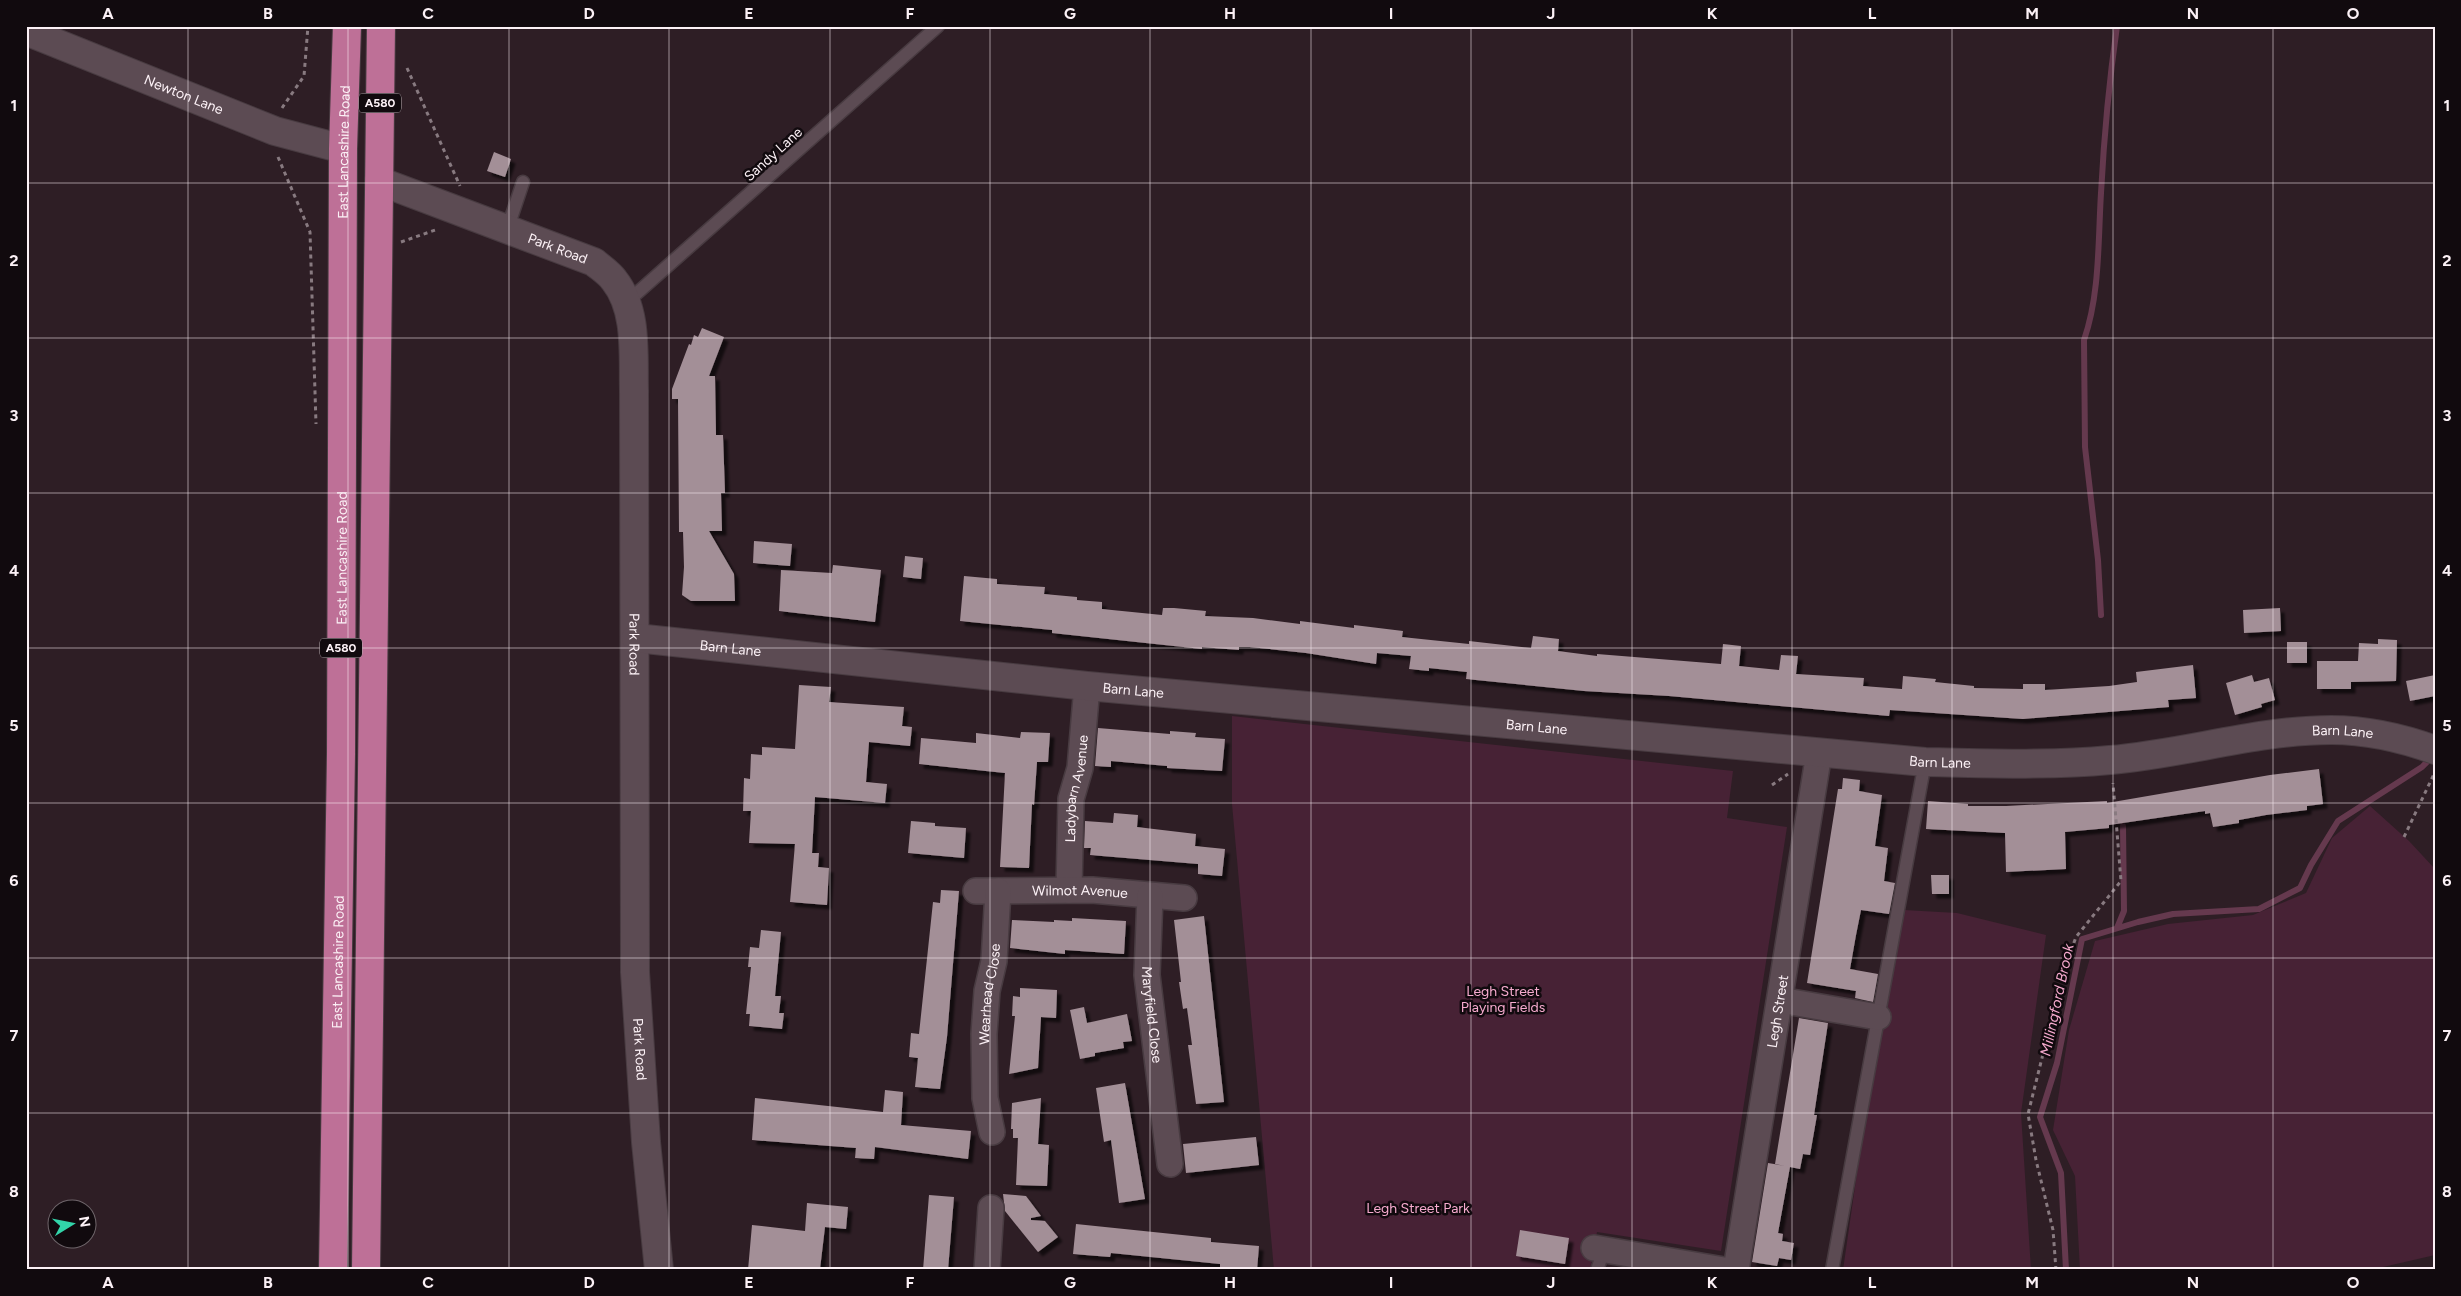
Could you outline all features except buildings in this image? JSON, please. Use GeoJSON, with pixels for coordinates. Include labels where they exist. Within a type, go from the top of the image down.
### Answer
{"type":"FeatureCollection","features":[{"type":"Feature","properties":{"kind":"highway","name":"East Lancashire Road"},"geometry":{"type":"LineString","coordinates":[[334,1270],[341,754],[344,149],[347,26]]}},
{"type":"Feature","properties":{"kind":"highway","name":"A580"},"geometry":{"type":"LineString","coordinates":[[366,1270],[381,26]]}},
{"type":"Feature","properties":{"kind":"street","name":"Newton Lane"},"geometry":{"type":"LineString","coordinates":[[26,31],[275,131],[344,149]]}},
{"type":"Feature","properties":{"kind":"street","name":"Park Road"},"geometry":{"type":"LineString","coordinates":[[379,181],[594,262],[614,279],[628,302],[633,338],[636,638],[633,821],[635,972],[646,1142],[659,1270]]}},
{"type":"Feature","properties":{"kind":"street","name":"Barn Lane"},"geometry":{"type":"LineString","coordinates":[[636,638],[1087,686],[1925,762],[2039,764],[2111,760],[2267,737],[2330,730],[2390,736],[2427,747]]}},
{"type":"Feature","properties":{"kind":"street","name":"Ladybarn Avenue"},"geometry":{"type":"LineString","coordinates":[[1070,890],[1071,799],[1080,763],[1087,686]]}},
{"type":"Feature","properties":{"kind":"street","name":"Legh Street"},"geometry":{"type":"LineString","coordinates":[[1736,1270],[1819,753]]}},
{"type":"Feature","properties":{"kind":"street","name":"Wilmot Avenue"},"geometry":{"type":"LineString","coordinates":[[987,891],[1070,890],[1184,898]]}},
{"type":"Feature","properties":{"kind":"street","name":"Wearhead Close"},"geometry":{"type":"LineString","coordinates":[[987,891],[995,952],[987,991],[984,1034],[974,1100],[992,1132]]}},
{"type":"Feature","properties":{"kind":"street","name":"Maryfield Close"},"geometry":{"type":"LineString","coordinates":[[1150,896],[1147,975],[1177,1131],[1170,1164]]}},
{"type":"Feature","properties":{"kind":"street"},"geometry":{"type":"LineString","coordinates":[[1780,1000],[1878,1017]]}},
{"type":"Feature","properties":{"kind":"street"},"geometry":{"type":"LineString","coordinates":[[987,1270],[991,1208]]}},
{"type":"Feature","properties":{"kind":"street"},"geometry":{"type":"LineString","coordinates":[[1598,1256],[1724,1270]]}},
{"type":"Feature","properties":{"kind":"lane","name":"Sandy Lane"},"geometry":{"type":"LineString","coordinates":[[628,302],[938,26]]}},
{"type":"Feature","properties":{"kind":"lane"},"geometry":{"type":"LineString","coordinates":[[507,230],[523,182]]}},
{"type":"Feature","properties":{"kind":"lane"},"geometry":{"type":"LineString","coordinates":[[1832,1270],[1925,762]]}},
{"type":"Feature","properties":{"kind":"path"},"geometry":{"type":"LineString","coordinates":[[308,26],[304,76],[281,110],[273,146],[310,232],[316,430]]}},
{"type":"Feature","properties":{"kind":"path"},"geometry":{"type":"LineString","coordinates":[[407,68],[474,217]]}},
{"type":"Feature","properties":{"kind":"path"},"geometry":{"type":"LineString","coordinates":[[2056,1270],[2053,1230],[2036,1160],[2028,1114],[2064,970],[2076,937],[2120,881],[2111,760]]}},
{"type":"Feature","properties":{"kind":"path"},"geometry":{"type":"LineString","coordinates":[[2404,837],[2435,773]]}},
{"type":"Feature","properties":{"kind":"green space","name":"Legh Street Playing Fields"},"geometry":{"type":"Polygon","coordinates":[[[1232,716],[1733,771],[1727,818],[1787,827],[1721,1251],[1597,1232],[1590,1270],[1274,1270],[1232,804],[1232,716]]]}},
{"type":"Feature","properties":{"kind":"green space"},"geometry":{"type":"Polygon","coordinates":[[[2370,806],[2409,841],[2435,869],[2435,1255],[2370,1270],[2080,1270],[2075,1176],[2053,1130],[2069,1030],[2095,941],[2168,924],[2253,915],[2306,893],[2332,838],[2370,806]]]}},
{"type":"Feature","properties":{"kind":"green space"},"geometry":{"type":"Polygon","coordinates":[[[1904,910],[1957,913],[2046,935],[2021,1113],[2031,1270],[1843,1270],[1864,1124],[1904,910]]]}},
{"type":"Feature","properties":{"kind":"waterway"},"geometry":{"type":"LineString","coordinates":[[2101,615],[2098,560],[2085,447],[2084,340],[2096,286],[2105,130],[2117,26]]}},
{"type":"Feature","properties":{"kind":"waterway","name":"Millingford Brook"},"geometry":{"type":"LineString","coordinates":[[2066,1270],[2061,1173],[2040,1117],[2057,1063],[2082,939],[2138,922],[2173,914],[2259,909],[2300,888],[2311,865],[2338,821],[2422,767],[2432,757]]}},
{"type":"Feature","properties":{"kind":"waterway"},"geometry":{"type":"LineString","coordinates":[[2117,928],[2124,911],[2123,826]]}},
{"type":"Feature","properties":{"kind":"park label","name":"Legh Street Park"},"geometry":{"type":"Point","coordinates":[1418,1208]}}]}
